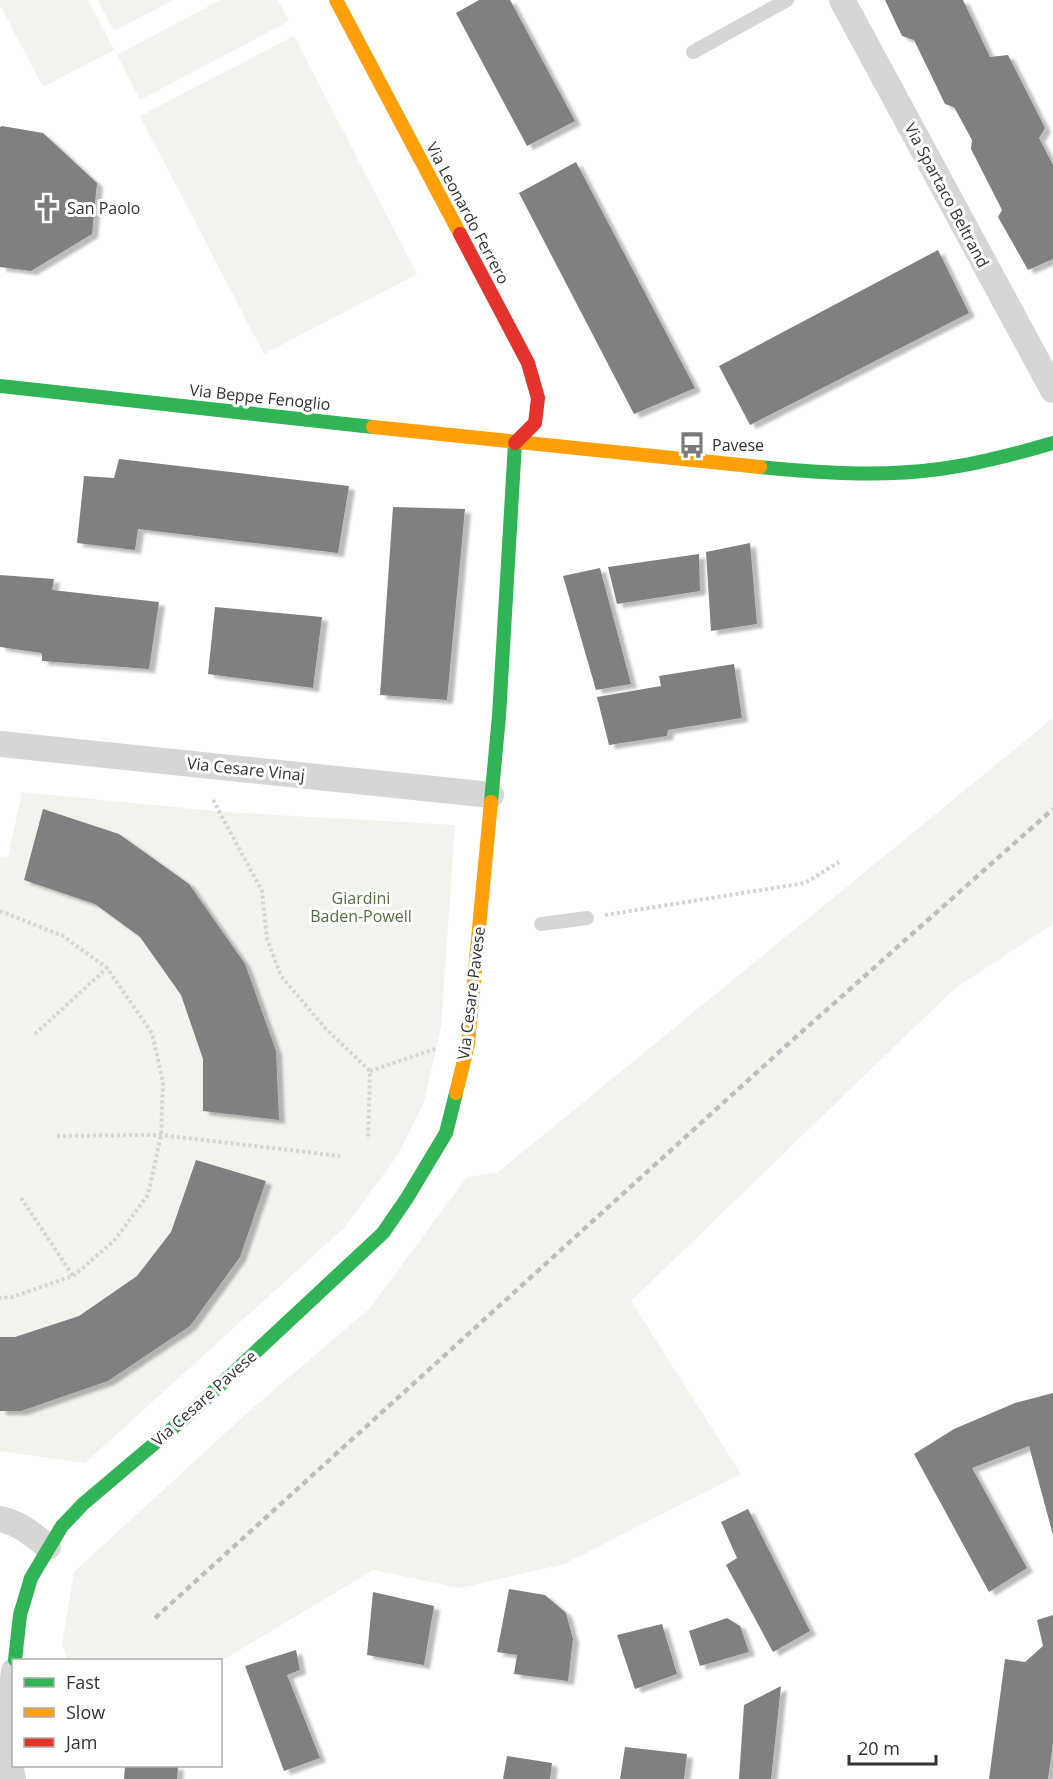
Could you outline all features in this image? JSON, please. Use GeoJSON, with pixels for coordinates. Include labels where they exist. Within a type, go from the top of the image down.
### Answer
{"type":"FeatureCollection","features":[{"type":"Feature","properties":{"kind":"street","name":"Via Leonardo Ferrero"},"geometry":{"type":"LineString","coordinates":[[336,0],[528,363],[538,398],[535,423],[515,443]]}},
{"type":"Feature","properties":{"kind":"street","name":"Via Spartaco Beltrand"},"geometry":{"type":"LineString","coordinates":[[842,0],[1053,390]]}},
{"type":"Feature","properties":{"kind":"street","name":"Via Beppe Fenoglio"},"geometry":{"type":"LineString","coordinates":[[0,386],[515,443],[818,473],[878,474],[941,469],[1008,456],[1053,443]]}},
{"type":"Feature","properties":{"kind":"street","name":"Via Cesare Pavese"},"geometry":{"type":"LineString","coordinates":[[15,1659],[20,1615],[31,1578],[62,1526],[83,1504],[187,1416],[383,1233],[446,1133],[468,1044],[499,716],[515,443]]}},
{"type":"Feature","properties":{"kind":"street","name":"Via Cesare Vinaj"},"geometry":{"type":"LineString","coordinates":[[0,744],[491,795]]}},
{"type":"Feature","properties":{"kind":"street"},"geometry":{"type":"LineString","coordinates":[[0,1519],[12,1521],[48,1547]]}},
{"type":"Feature","properties":{"kind":"street"},"geometry":{"type":"LineString","coordinates":[[12,1683],[2,1745],[13,1779]]}},
{"type":"Feature","properties":{"kind":"lane"},"geometry":{"type":"LineString","coordinates":[[693,52],[787,0]]}},
{"type":"Feature","properties":{"kind":"lane"},"geometry":{"type":"LineString","coordinates":[[541,924],[587,918]]}},
{"type":"Feature","properties":{"kind":"path"},"geometry":{"type":"LineString","coordinates":[[213,800],[262,891],[267,939],[281,976],[326,1029],[370,1071],[368,1140]]}},
{"type":"Feature","properties":{"kind":"path"},"geometry":{"type":"LineString","coordinates":[[587,918],[805,883],[839,862]]}},
{"type":"Feature","properties":{"kind":"path"},"geometry":{"type":"LineString","coordinates":[[0,911],[63,936],[107,968],[152,1034],[163,1082],[161,1135],[148,1195],[114,1241],[73,1276],[12,1297],[0,1298]]}},
{"type":"Feature","properties":{"kind":"path"},"geometry":{"type":"LineString","coordinates":[[35,1034],[107,968]]}},
{"type":"Feature","properties":{"kind":"path"},"geometry":{"type":"LineString","coordinates":[[370,1071],[444,1046]]}},
{"type":"Feature","properties":{"kind":"path"},"geometry":{"type":"LineString","coordinates":[[57,1136],[161,1135],[340,1156]]}},
{"type":"Feature","properties":{"kind":"path"},"geometry":{"type":"LineString","coordinates":[[21,1198],[73,1276]]}},
{"type":"Feature","properties":{"kind":"green space"},"geometry":{"type":"Polygon","coordinates":[[[0,0],[88,0],[114,50],[43,87],[0,5],[0,0]]]}},
{"type":"Feature","properties":{"kind":"green space"},"geometry":{"type":"Polygon","coordinates":[[[98,0],[173,0],[114,31],[98,0]]]}},
{"type":"Feature","properties":{"kind":"green space"},"geometry":{"type":"Polygon","coordinates":[[[220,0],[278,0],[289,21],[140,100],[117,55],[220,0]]]}},
{"type":"Feature","properties":{"kind":"green space"},"geometry":{"type":"Polygon","coordinates":[[[294,36],[417,274],[264,354],[140,116],[294,36]]]}},
{"type":"Feature","properties":{"kind":"green space"},"geometry":{"type":"Polygon","coordinates":[[[1053,718],[1053,924],[954,989],[631,1301],[741,1474],[564,1564],[460,1588],[373,1570],[222,1660],[68,1659],[62,1644],[74,1572],[246,1414],[369,1309],[467,1177],[497,1173],[1053,718]]]}},
{"type":"Feature","properties":{"kind":"green space","name":"Giardini Baden-Powell"},"geometry":{"type":"Polygon","coordinates":[[[22,792],[225,812],[455,825],[441,1027],[424,1102],[399,1153],[344,1228],[85,1463],[0,1451],[0,856],[8,857],[22,792]]]}},
{"type":"Feature","properties":{"kind":"building"},"geometry":{"type":"Polygon","coordinates":[[[479,0],[510,0],[575,121],[527,146],[456,13],[479,0]]]}},
{"type":"Feature","properties":{"kind":"building"},"geometry":{"type":"Polygon","coordinates":[[[885,0],[963,0],[990,57],[1008,55],[1045,128],[1039,138],[1053,165],[1053,259],[1028,270],[998,217],[1002,210],[971,149],[972,140],[954,107],[945,104],[914,40],[902,36],[885,0]]]}},
{"type":"Feature","properties":{"kind":"building","name":"San Paolo"},"geometry":{"type":"Polygon","coordinates":[[[0,127],[43,133],[97,183],[92,234],[31,271],[0,267],[0,127]]]}},
{"type":"Feature","properties":{"kind":"building"},"geometry":{"type":"Polygon","coordinates":[[[576,162],[695,388],[634,414],[519,193],[576,162]]]}},
{"type":"Feature","properties":{"kind":"building"},"geometry":{"type":"Polygon","coordinates":[[[938,250],[969,313],[750,425],[719,366],[938,250]]]}},
{"type":"Feature","properties":{"kind":"building"},"geometry":{"type":"Polygon","coordinates":[[[119,459],[349,486],[338,553],[138,529],[135,550],[77,543],[84,476],[114,478],[119,459]]]}},
{"type":"Feature","properties":{"kind":"building"},"geometry":{"type":"Polygon","coordinates":[[[393,507],[465,509],[447,700],[380,695],[393,507]]]}},
{"type":"Feature","properties":{"kind":"building"},"geometry":{"type":"Polygon","coordinates":[[[750,543],[757,624],[711,631],[706,552],[750,543]]]}},
{"type":"Feature","properties":{"kind":"building"},"geometry":{"type":"Polygon","coordinates":[[[699,554],[700,591],[617,604],[608,567],[699,554]]]}},
{"type":"Feature","properties":{"kind":"building"},"geometry":{"type":"Polygon","coordinates":[[[600,568],[631,684],[596,690],[563,576],[600,568]]]}},
{"type":"Feature","properties":{"kind":"building"},"geometry":{"type":"Polygon","coordinates":[[[0,575],[54,579],[52,590],[159,602],[149,669],[42,661],[42,653],[0,647],[0,575]]]}},
{"type":"Feature","properties":{"kind":"building"},"geometry":{"type":"Polygon","coordinates":[[[215,607],[322,617],[313,688],[208,674],[215,607]]]}},
{"type":"Feature","properties":{"kind":"building"},"geometry":{"type":"Polygon","coordinates":[[[734,664],[742,718],[668,730],[667,736],[609,745],[597,697],[661,686],[659,676],[734,664]]]}},
{"type":"Feature","properties":{"kind":"building"},"geometry":{"type":"Polygon","coordinates":[[[43,809],[119,834],[189,884],[245,964],[276,1051],[279,1120],[203,1111],[203,1059],[181,995],[140,937],[95,904],[24,880],[43,809]]]}},
{"type":"Feature","properties":{"kind":"building"},"geometry":{"type":"Polygon","coordinates":[[[196,1160],[266,1181],[240,1257],[190,1326],[108,1381],[21,1411],[0,1411],[0,1337],[15,1337],[79,1316],[137,1276],[171,1232],[196,1160]]]}},
{"type":"Feature","properties":{"kind":"building"},"geometry":{"type":"Polygon","coordinates":[[[1053,1393],[1053,1535],[1029,1446],[972,1468],[1027,1568],[989,1592],[914,1454],[954,1429],[1015,1403],[1053,1393]]]}},
{"type":"Feature","properties":{"kind":"building"},"geometry":{"type":"Polygon","coordinates":[[[748,1509],[810,1631],[773,1652],[726,1565],[737,1558],[721,1522],[748,1509]]]}},
{"type":"Feature","properties":{"kind":"building"},"geometry":{"type":"Polygon","coordinates":[[[509,1589],[545,1595],[566,1613],[573,1639],[568,1681],[514,1674],[517,1655],[497,1652],[509,1589]]]}},
{"type":"Feature","properties":{"kind":"building"},"geometry":{"type":"Polygon","coordinates":[[[373,1592],[434,1606],[424,1665],[367,1655],[373,1592]]]}},
{"type":"Feature","properties":{"kind":"building"},"geometry":{"type":"Polygon","coordinates":[[[1053,1615],[1053,1743],[1048,1779],[989,1779],[1005,1659],[1025,1662],[1043,1646],[1037,1620],[1053,1615]]]}},
{"type":"Feature","properties":{"kind":"building"},"geometry":{"type":"Polygon","coordinates":[[[727,1618],[740,1626],[749,1652],[700,1666],[689,1631],[727,1618]]]}},
{"type":"Feature","properties":{"kind":"building"},"geometry":{"type":"Polygon","coordinates":[[[662,1624],[677,1674],[635,1689],[617,1635],[662,1624]]]}},
{"type":"Feature","properties":{"kind":"building"},"geometry":{"type":"Polygon","coordinates":[[[296,1650],[300,1670],[287,1675],[320,1758],[284,1771],[245,1666],[296,1650]]]}},
{"type":"Feature","properties":{"kind":"building"},"geometry":{"type":"Polygon","coordinates":[[[781,1686],[771,1779],[739,1779],[744,1705],[781,1686]]]}},
{"type":"Feature","properties":{"kind":"building"},"geometry":{"type":"Polygon","coordinates":[[[625,1747],[687,1754],[684,1779],[620,1779],[625,1747]]]}},
{"type":"Feature","properties":{"kind":"building"},"geometry":{"type":"Polygon","coordinates":[[[507,1756],[552,1763],[550,1779],[503,1779],[507,1756]]]}},
{"type":"Feature","properties":{"kind":"building"},"geometry":{"type":"Polygon","coordinates":[[[125,1767],[178,1767],[177,1779],[124,1779],[125,1767]]]}},
{"type":"Feature","properties":{"kind":"railway"},"geometry":{"type":"LineString","coordinates":[[155,1618],[787,1045],[1053,809]]}},
{"type":"Feature","properties":{"kind":"traffic: fast"},"geometry":{"type":"LineString","coordinates":[[0,386],[373,427]]}},
{"type":"Feature","properties":{"kind":"traffic: fast"},"geometry":{"type":"LineString","coordinates":[[491,802],[499,716],[515,443]]}},
{"type":"Feature","properties":{"kind":"traffic: fast"},"geometry":{"type":"LineString","coordinates":[[760,467],[805,471],[895,473],[955,467],[1053,443]]}},
{"type":"Feature","properties":{"kind":"traffic: fast"},"geometry":{"type":"LineString","coordinates":[[15,1659],[20,1615],[31,1578],[62,1526],[83,1504],[187,1416],[383,1233],[446,1133],[456,1093]]}},
{"type":"Feature","properties":{"kind":"traffic: slow"},"geometry":{"type":"LineString","coordinates":[[336,0],[460,234]]}},
{"type":"Feature","properties":{"kind":"traffic: slow"},"geometry":{"type":"LineString","coordinates":[[373,427],[760,467]]}},
{"type":"Feature","properties":{"kind":"traffic: slow"},"geometry":{"type":"LineString","coordinates":[[456,1093],[468,1044],[491,802]]}},
{"type":"Feature","properties":{"kind":"traffic: jam"},"geometry":{"type":"LineString","coordinates":[[460,234],[528,363],[538,398],[535,423],[515,443]]}},
{"type":"Feature","properties":{"kind":"place","name":"San Paolo"},"geometry":{"type":"Point","coordinates":[47,208]}},
{"type":"Feature","properties":{"kind":"place","name":"Pavese"},"geometry":{"type":"Point","coordinates":[692,445]}}]}
